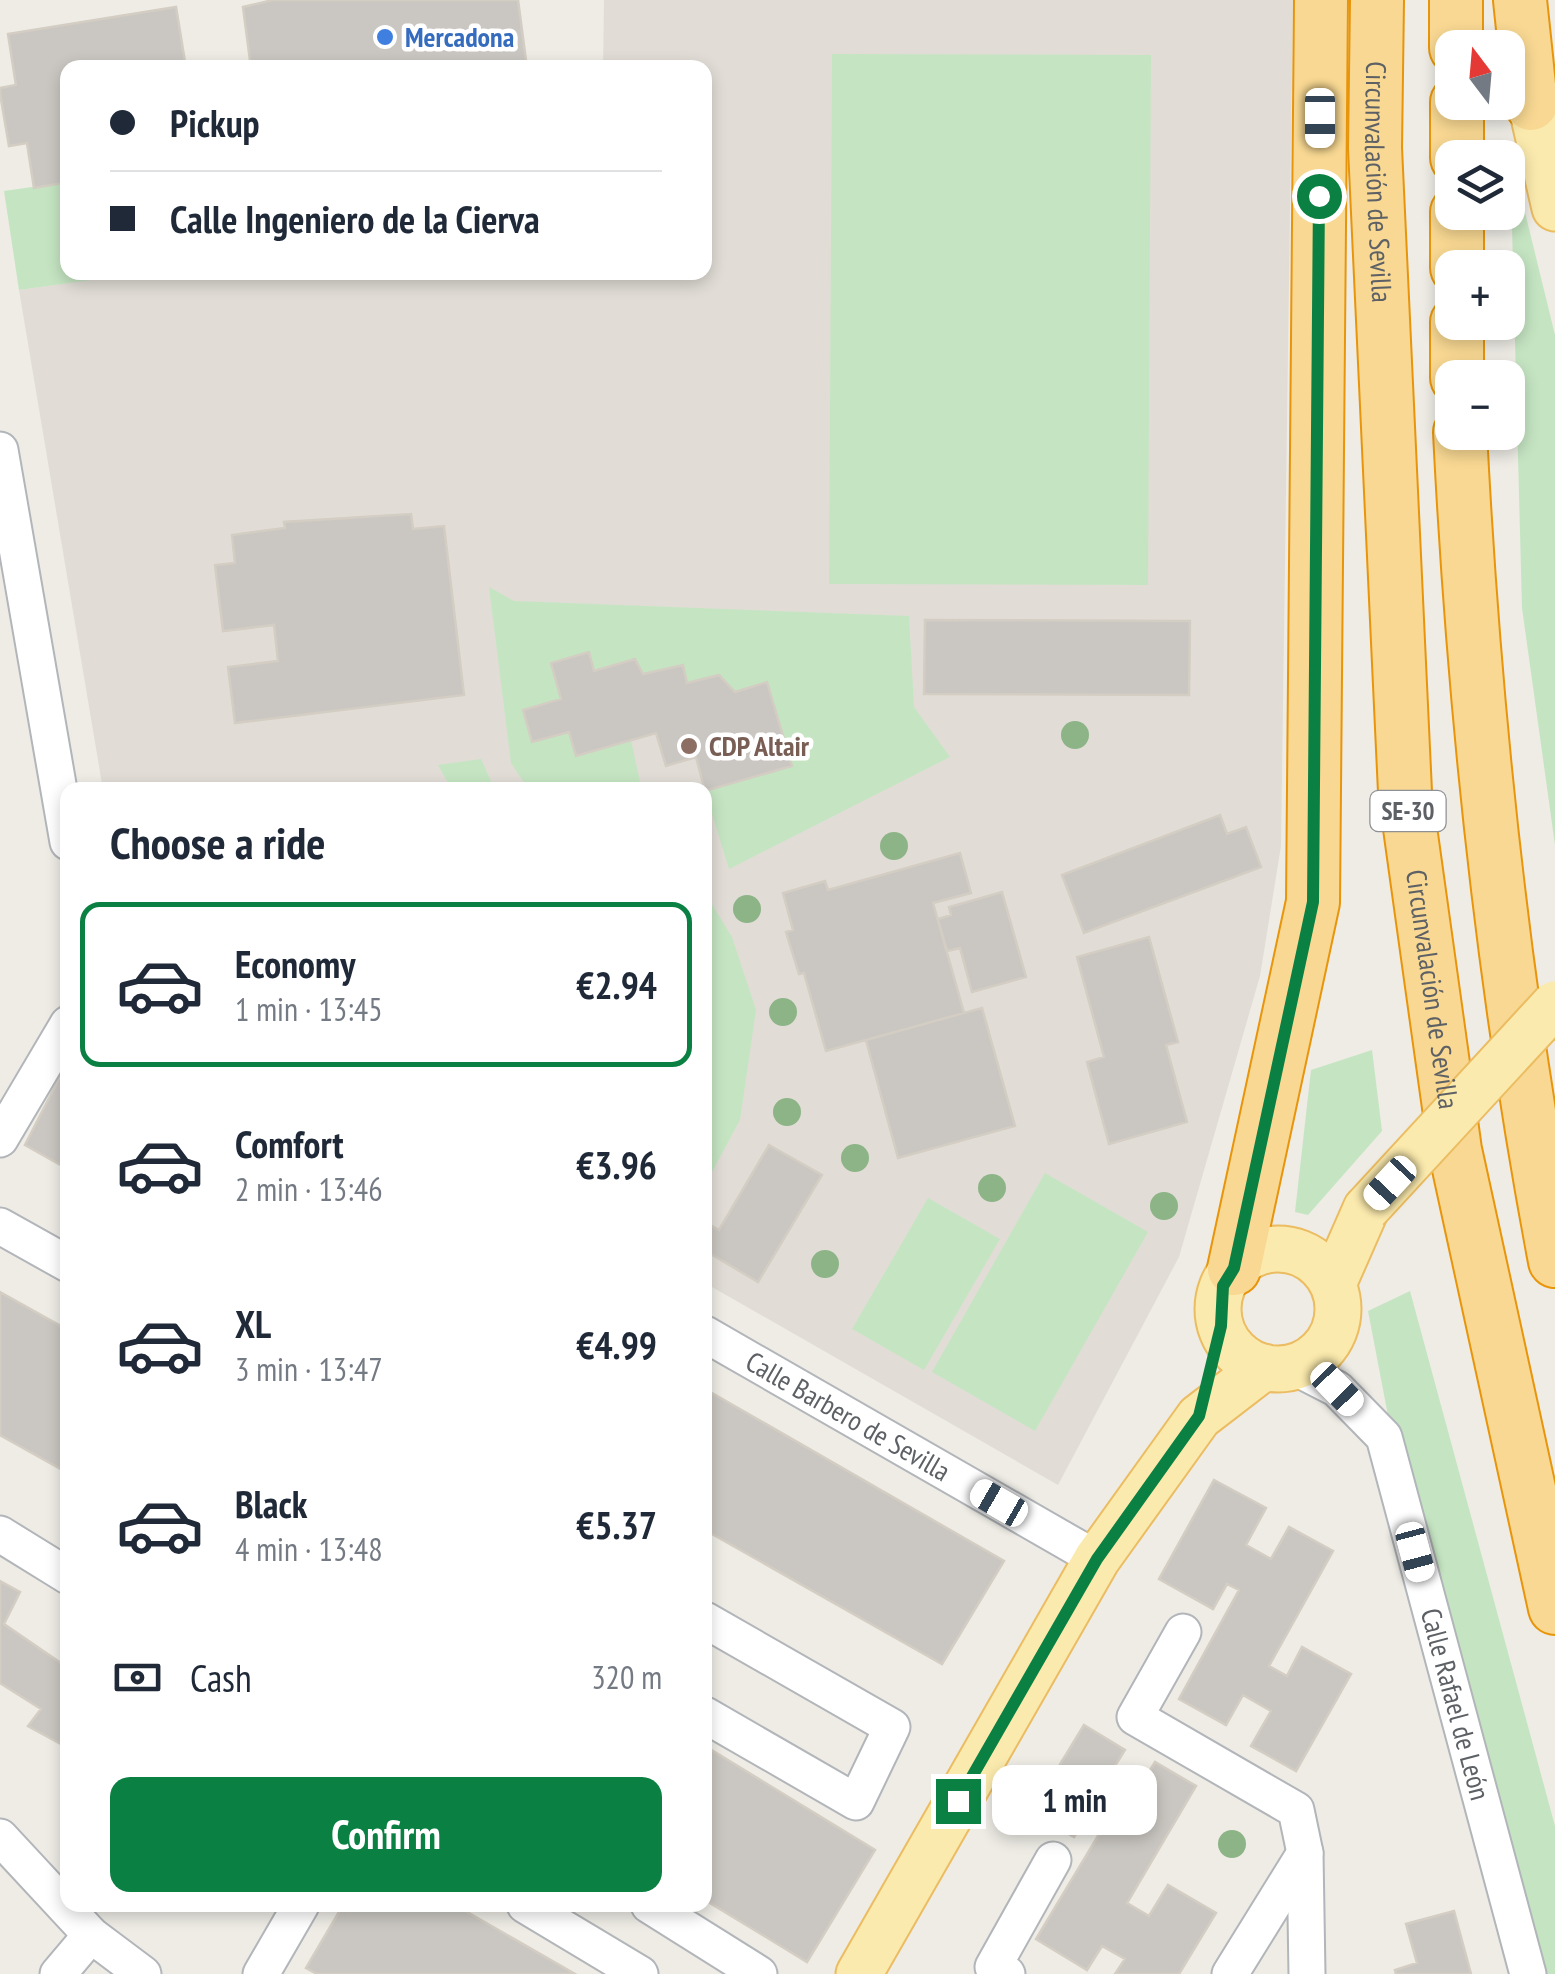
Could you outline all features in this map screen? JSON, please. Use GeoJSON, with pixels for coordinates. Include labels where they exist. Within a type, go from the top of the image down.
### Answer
{"type":"FeatureCollection","features":[{"type":"Feature","properties":{"kind":"highway"},"geometry":{"type":"LineString","coordinates":[[1234,1268],[1313,902],[1321,0]]}},
{"type":"Feature","properties":{"kind":"highway","name":"Circunvalación de Sevilla"},"geometry":{"type":"LineString","coordinates":[[1377,0],[1376,148],[1405,792],[1455,1150],[1555,1608]]}},
{"type":"Feature","properties":{"kind":"highway"},"geometry":{"type":"LineString","coordinates":[[1456,0],[1456,30]]}},
{"type":"Feature","properties":{"kind":"highway"},"geometry":{"type":"LineString","coordinates":[[1520,0],[1531,104]]}},
{"type":"Feature","properties":{"kind":"highway","name":"SE-30"},"geometry":{"type":"LineString","coordinates":[[1461,450],[1472,656],[1496,888],[1555,1261]]}},
{"type":"Feature","properties":{"kind":"main road"},"geometry":{"type":"LineString","coordinates":[[1531,104],[1555,208]]}},
{"type":"Feature","properties":{"kind":"main road"},"geometry":{"type":"LineString","coordinates":[[1297,1252],[1366,1209],[1555,1004]]}},
{"type":"Feature","properties":{"kind":"main road"},"geometry":{"type":"LineString","coordinates":[[1333,1284],[1366,1209]]}},
{"type":"Feature","properties":{"kind":"main road"},"geometry":{"type":"LineString","coordinates":[[859,1974],[1097,1559],[1199,1416],[1221,1326],[1223,1286],[1234,1268],[1263,1251],[1297,1252],[1320,1266],[1333,1284],[1338,1309],[1335,1328],[1326,1345],[1279,1367],[1199,1416]]}},
{"type":"Feature","properties":{"kind":"main road"},"geometry":{"type":"LineString","coordinates":[[1221,1326],[1237,1352],[1279,1367]]}},
{"type":"Feature","properties":{"kind":"street"},"geometry":{"type":"LineString","coordinates":[[1531,0],[1531,104]]}},
{"type":"Feature","properties":{"kind":"street"},"geometry":{"type":"LineString","coordinates":[[0,450],[60,796]]}},
{"type":"Feature","properties":{"kind":"street"},"geometry":{"type":"LineString","coordinates":[[0,1138],[60,1037]]}},
{"type":"Feature","properties":{"kind":"street"},"geometry":{"type":"LineString","coordinates":[[0,1226],[60,1260]]}},
{"type":"Feature","properties":{"kind":"street","name":"Calle Barbero de Sevilla"},"geometry":{"type":"LineString","coordinates":[[712,1338],[1097,1559]]}},
{"type":"Feature","properties":{"kind":"street","name":"Calle Rafael de León"},"geometry":{"type":"LineString","coordinates":[[1279,1367],[1337,1389],[1384,1437],[1528,1974]]}},
{"type":"Feature","properties":{"kind":"street"},"geometry":{"type":"LineString","coordinates":[[0,1534],[60,1571]]}},
{"type":"Feature","properties":{"kind":"street"},"geometry":{"type":"LineString","coordinates":[[712,1624],[892,1727],[856,1802],[712,1719]]}},
{"type":"Feature","properties":{"kind":"street"},"geometry":{"type":"LineString","coordinates":[[1183,1632],[1135,1717],[1296,1810],[1305,1853],[1307,1974]]}},
{"type":"Feature","properties":{"kind":"street"},"geometry":{"type":"LineString","coordinates":[[6,1852],[60,1905]]}},
{"type":"Feature","properties":{"kind":"street"},"geometry":{"type":"LineString","coordinates":[[1230,1974],[1305,1853]]}},
{"type":"Feature","properties":{"kind":"street"},"geometry":{"type":"LineString","coordinates":[[1007,1974],[992,1967],[1053,1860]]}},
{"type":"Feature","properties":{"kind":"street"},"geometry":{"type":"LineString","coordinates":[[67,1912],[91,1936],[143,1974]]}},
{"type":"Feature","properties":{"kind":"street"},"geometry":{"type":"LineString","coordinates":[[261,1974],[297,1912]]}},
{"type":"Feature","properties":{"kind":"street"},"geometry":{"type":"LineString","coordinates":[[537,1912],[640,1974]]}},
{"type":"Feature","properties":{"kind":"street"},"geometry":{"type":"LineString","coordinates":[[659,1912],[759,1974]]}},
{"type":"Feature","properties":{"kind":"street"},"geometry":{"type":"LineString","coordinates":[[58,1974],[91,1936]]}},
{"type":"Feature","properties":{"kind":"shaded area","name":"CDP Altair"},"geometry":{"type":"Polygon","coordinates":[[[604,0],[1293,0],[1281,846],[1260,976],[1179,1257],[1058,1485],[712,1287],[712,782],[102,782],[19,290],[87,280],[712,280],[712,60],[603,60],[604,0]]]}},
{"type":"Feature","properties":{"kind":"green space"},"geometry":{"type":"Polygon","coordinates":[[[832,54],[1151,55],[1148,585],[829,584],[832,54]]]}},
{"type":"Feature","properties":{"kind":"green space"},"geometry":{"type":"Polygon","coordinates":[[[60,183],[60,280],[91,280],[19,290],[4,191],[60,183]]]}},
{"type":"Feature","properties":{"kind":"green space"},"geometry":{"type":"Polygon","coordinates":[[[1525,212],[1555,335],[1555,845],[1522,608],[1518,450],[1525,450],[1525,360],[1515,360],[1515,340],[1525,340],[1525,250],[1513,250],[1512,230],[1525,230],[1525,212]]]}},
{"type":"Feature","properties":{"kind":"green space"},"geometry":{"type":"Polygon","coordinates":[[[489,587],[514,601],[909,616],[914,707],[950,757],[729,869],[712,814],[712,789],[792,766],[767,682],[735,692],[718,675],[687,683],[682,665],[643,674],[635,659],[594,671],[588,652],[551,663],[576,755],[631,740],[640,782],[524,782],[511,763],[489,587]]]}},
{"type":"Feature","properties":{"kind":"green space"},"geometry":{"type":"Polygon","coordinates":[[[481,759],[491,782],[448,782],[438,765],[481,759]]]}},
{"type":"Feature","properties":{"kind":"green space"},"geometry":{"type":"Polygon","coordinates":[[[712,904],[732,937],[756,1010],[740,1120],[712,1172],[712,904]]]}},
{"type":"Feature","properties":{"kind":"green space"},"geometry":{"type":"Polygon","coordinates":[[[1372,1050],[1382,1131],[1308,1215],[1295,1212],[1311,1070],[1372,1050]]]}},
{"type":"Feature","properties":{"kind":"green space"},"geometry":{"type":"Polygon","coordinates":[[[1045,1173],[1148,1232],[1035,1431],[932,1372],[1045,1173]]]}},
{"type":"Feature","properties":{"kind":"green space"},"geometry":{"type":"Polygon","coordinates":[[[928,1198],[1000,1239],[924,1370],[852,1329],[928,1198]]]}},
{"type":"Feature","properties":{"kind":"green space"},"geometry":{"type":"Polygon","coordinates":[[[1410,1291],[1555,1826],[1555,1974],[1540,1974],[1390,1426],[1368,1311],[1410,1291]]]}},
{"type":"Feature","properties":{"kind":"building","name":"Mercadona"},"geometry":{"type":"Polygon","coordinates":[[[273,0],[518,0],[526,60],[250,60],[243,7],[273,0]]]}},
{"type":"Feature","properties":{"kind":"building"},"geometry":{"type":"Polygon","coordinates":[[[176,7],[185,60],[60,60],[60,183],[34,188],[27,143],[9,146],[0,93],[0,88],[16,85],[8,34],[176,7]]]}},
{"type":"Feature","properties":{"kind":"building"},"geometry":{"type":"Polygon","coordinates":[[[411,514],[413,529],[444,526],[464,695],[235,723],[228,667],[278,661],[274,625],[223,631],[215,565],[235,563],[232,535],[285,528],[284,522],[411,514]]]}},
{"type":"Feature","properties":{"kind":"building"},"geometry":{"type":"Polygon","coordinates":[[[925,620],[1190,621],[1189,695],[924,694],[925,620]]]}},
{"type":"Feature","properties":{"kind":"building"},"geometry":{"type":"Polygon","coordinates":[[[589,652],[594,671],[635,659],[643,674],[683,665],[687,683],[719,675],[735,692],[767,682],[792,766],[712,789],[712,782],[703,782],[696,757],[666,766],[656,733],[576,756],[569,732],[532,742],[523,710],[561,699],[551,663],[589,652]]]}},
{"type":"Feature","properties":{"kind":"building"},"geometry":{"type":"Polygon","coordinates":[[[1220,815],[1227,834],[1246,827],[1261,867],[1084,933],[1062,875],[1220,815]]]}},
{"type":"Feature","properties":{"kind":"building"},"geometry":{"type":"Polygon","coordinates":[[[960,853],[971,893],[933,903],[964,1013],[826,1051],[804,973],[799,974],[786,932],[793,930],[783,893],[825,881],[828,890],[960,853]]]}},
{"type":"Feature","properties":{"kind":"building"},"geometry":{"type":"Polygon","coordinates":[[[1002,892],[1026,977],[972,992],[960,948],[947,951],[938,919],[951,915],[949,907],[1002,892]]]}},
{"type":"Feature","properties":{"kind":"building"},"geometry":{"type":"Polygon","coordinates":[[[1149,937],[1178,1042],[1166,1045],[1187,1122],[1109,1144],[1087,1062],[1104,1057],[1077,957],[1149,937]]]}},
{"type":"Feature","properties":{"kind":"building"},"geometry":{"type":"Polygon","coordinates":[[[982,1008],[1015,1126],[898,1158],[866,1040],[982,1008]]]}},
{"type":"Feature","properties":{"kind":"building"},"geometry":{"type":"Polygon","coordinates":[[[60,1077],[60,1165],[25,1145],[60,1077]]]}},
{"type":"Feature","properties":{"kind":"building"},"geometry":{"type":"Polygon","coordinates":[[[769,1145],[822,1175],[758,1282],[712,1255],[712,1226],[719,1230],[769,1145]]]}},
{"type":"Feature","properties":{"kind":"building"},"geometry":{"type":"Polygon","coordinates":[[[0,1292],[60,1326],[60,1469],[0,1435],[0,1292]]]}},
{"type":"Feature","properties":{"kind":"building"},"geometry":{"type":"Polygon","coordinates":[[[712,1393],[1004,1561],[942,1664],[712,1534],[712,1393]]]}},
{"type":"Feature","properties":{"kind":"building"},"geometry":{"type":"Polygon","coordinates":[[[1214,1480],[1266,1508],[1246,1545],[1271,1559],[1289,1527],[1333,1551],[1269,1666],[1287,1676],[1302,1647],[1351,1674],[1296,1771],[1251,1746],[1271,1711],[1243,1695],[1226,1725],[1179,1699],[1239,1590],[1227,1584],[1213,1609],[1159,1579],[1214,1480]]]}},
{"type":"Feature","properties":{"kind":"building"},"geometry":{"type":"Polygon","coordinates":[[[0,1581],[20,1592],[4,1624],[60,1662],[60,1744],[28,1726],[41,1709],[0,1683],[0,1581]]]}},
{"type":"Feature","properties":{"kind":"building"},"geometry":{"type":"Polygon","coordinates":[[[1084,1725],[1125,1750],[1108,1777],[1136,1793],[1155,1762],[1196,1786],[1127,1903],[1149,1916],[1168,1885],[1216,1913],[1179,1974],[1115,1974],[1125,1959],[1102,1946],[1087,1970],[1036,1939],[1107,1821],[1090,1811],[1074,1837],[1031,1812],[1084,1725]]]}},
{"type":"Feature","properties":{"kind":"building"},"geometry":{"type":"Polygon","coordinates":[[[712,1750],[875,1850],[807,1962],[712,1904],[712,1750]]]}},
{"type":"Feature","properties":{"kind":"building"},"geometry":{"type":"Polygon","coordinates":[[[1454,1911],[1471,1974],[1396,1974],[1395,1970],[1417,1963],[1406,1924],[1454,1911]]]}},
{"type":"Feature","properties":{"kind":"building"},"geometry":{"type":"Polygon","coordinates":[[[339,1912],[467,1912],[575,1974],[317,1974],[306,1968],[339,1912]]]}},
{"type":"Feature","properties":{"kind":"place","name":"Mercadona"},"geometry":{"type":"Point","coordinates":[385,37]}},
{"type":"Feature","properties":{"kind":"place","name":"CDP Altair"},"geometry":{"type":"Point","coordinates":[689,746]}},
{"type":"Feature","properties":{"kind":"route"},"geometry":{"type":"LineString","coordinates":[[958,1801],[1097,1559],[1199,1416],[1221,1326],[1218,1306],[1223,1286],[1234,1268],[1313,902],[1319,196]]}}]}
